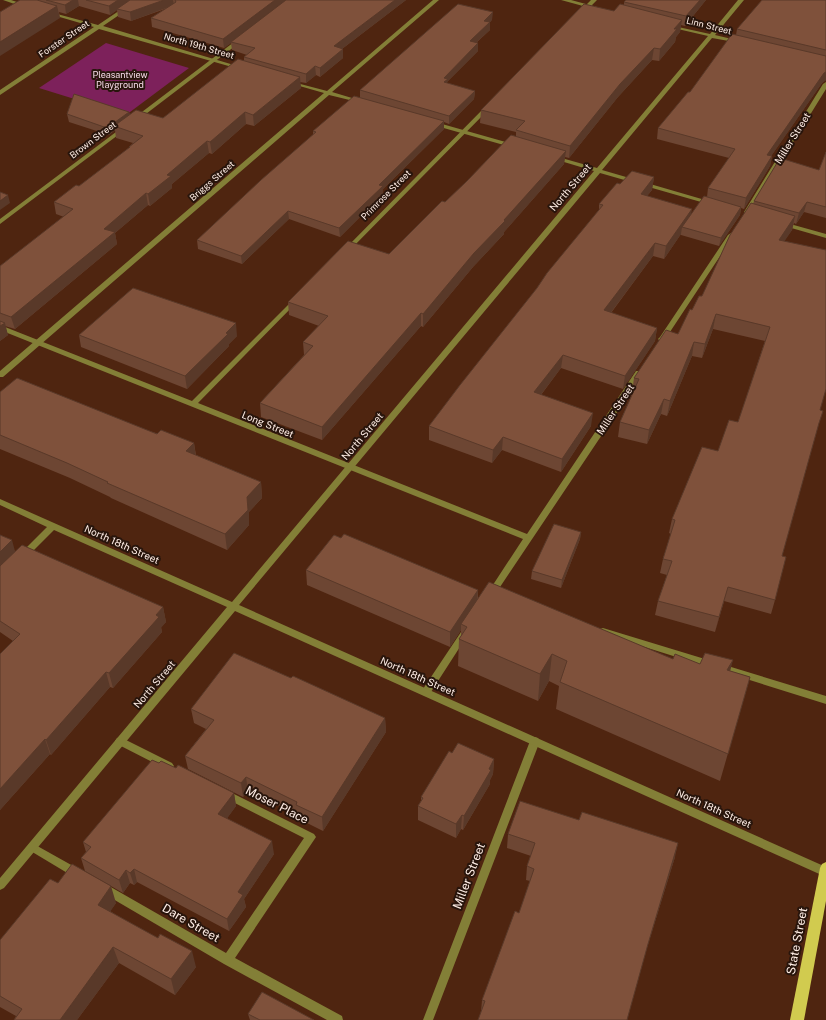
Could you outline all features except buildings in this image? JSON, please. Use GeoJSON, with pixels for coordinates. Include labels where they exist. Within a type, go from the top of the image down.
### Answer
{"type":"FeatureCollection","features":[{"type":"Feature","properties":{"kind":"main road","name":"State Street"},"geometry":{"type":"LineString","coordinates":[[797,1020],[826,870]]}},
{"type":"Feature","properties":{"kind":"street"},"geometry":{"type":"LineString","coordinates":[[6,0],[34,8]]}},
{"type":"Feature","properties":{"kind":"street","name":"Forster Street"},"geometry":{"type":"LineString","coordinates":[[0,93],[138,0]]}},
{"type":"Feature","properties":{"kind":"street","name":"Briggs Street"},"geometry":{"type":"LineString","coordinates":[[0,376],[436,0]]}},
{"type":"Feature","properties":{"kind":"street"},"geometry":{"type":"LineString","coordinates":[[564,0],[604,10]]}},
{"type":"Feature","properties":{"kind":"street"},"geometry":{"type":"LineString","coordinates":[[577,17],[594,0]]}},
{"type":"Feature","properties":{"kind":"street","name":"North Street"},"geometry":{"type":"LineString","coordinates":[[0,885],[740,0]]}},
{"type":"Feature","properties":{"kind":"street","name":"North 19th Street"},"geometry":{"type":"LineString","coordinates":[[42,10],[244,69]]}},
{"type":"Feature","properties":{"kind":"street","name":"Linn Street"},"geometry":{"type":"LineString","coordinates":[[665,24],[741,43]]}},
{"type":"Feature","properties":{"kind":"street","name":"Brown Street"},"geometry":{"type":"LineString","coordinates":[[0,222],[244,37]]}},
{"type":"Feature","properties":{"kind":"street"},"geometry":{"type":"LineString","coordinates":[[283,80],[366,104]]}},
{"type":"Feature","properties":{"kind":"street","name":"Miller Street"},"geometry":{"type":"LineString","coordinates":[[742,220],[750,214],[826,84]]}},
{"type":"Feature","properties":{"kind":"street","name":"Primrose Street"},"geometry":{"type":"LineString","coordinates":[[339,257],[490,104]]}},
{"type":"Feature","properties":{"kind":"street"},"geometry":{"type":"LineString","coordinates":[[426,121],[523,149]]}},
{"type":"Feature","properties":{"kind":"street"},"geometry":{"type":"LineString","coordinates":[[553,158],[716,205]]}},
{"type":"Feature","properties":{"kind":"street"},"geometry":{"type":"LineString","coordinates":[[739,211],[750,214]]}},
{"type":"Feature","properties":{"kind":"street"},"geometry":{"type":"LineString","coordinates":[[775,222],[826,236]]}},
{"type":"Feature","properties":{"kind":"street"},"geometry":{"type":"LineString","coordinates":[[657,346],[737,227]]}},
{"type":"Feature","properties":{"kind":"street"},"geometry":{"type":"LineString","coordinates":[[193,404],[300,297]]}},
{"type":"Feature","properties":{"kind":"street","name":"Long Street"},"geometry":{"type":"LineString","coordinates":[[0,328],[529,538]]}},
{"type":"Feature","properties":{"kind":"street","name":"Miller Street"},"geometry":{"type":"LineString","coordinates":[[491,598],[529,538],[644,366]]}},
{"type":"Feature","properties":{"kind":"street","name":"North 18th Street"},"geometry":{"type":"LineString","coordinates":[[0,502],[826,870]]}},
{"type":"Feature","properties":{"kind":"street"},"geometry":{"type":"LineString","coordinates":[[16,563],[53,526]]}},
{"type":"Feature","properties":{"kind":"street"},"geometry":{"type":"LineString","coordinates":[[426,692],[469,627]]}},
{"type":"Feature","properties":{"kind":"street"},"geometry":{"type":"LineString","coordinates":[[593,627],[826,700]]}},
{"type":"Feature","properties":{"kind":"street","name":"Miller Street"},"geometry":{"type":"LineString","coordinates":[[428,1020],[535,740]]}},
{"type":"Feature","properties":{"kind":"street"},"geometry":{"type":"LineString","coordinates":[[120,741],[178,770]]}},
{"type":"Feature","properties":{"kind":"street","name":"Moser Place"},"geometry":{"type":"LineString","coordinates":[[220,791],[311,837],[228,960]]}},
{"type":"Feature","properties":{"kind":"street","name":"Dare Street"},"geometry":{"type":"LineString","coordinates":[[32,847],[228,960],[338,1020]]}},
{"type":"Feature","properties":{"kind":"green space","name":"Pleasantview Playground"},"geometry":{"type":"Polygon","coordinates":[[[106,43],[189,68],[126,115],[39,88],[106,43]]]}}]}
